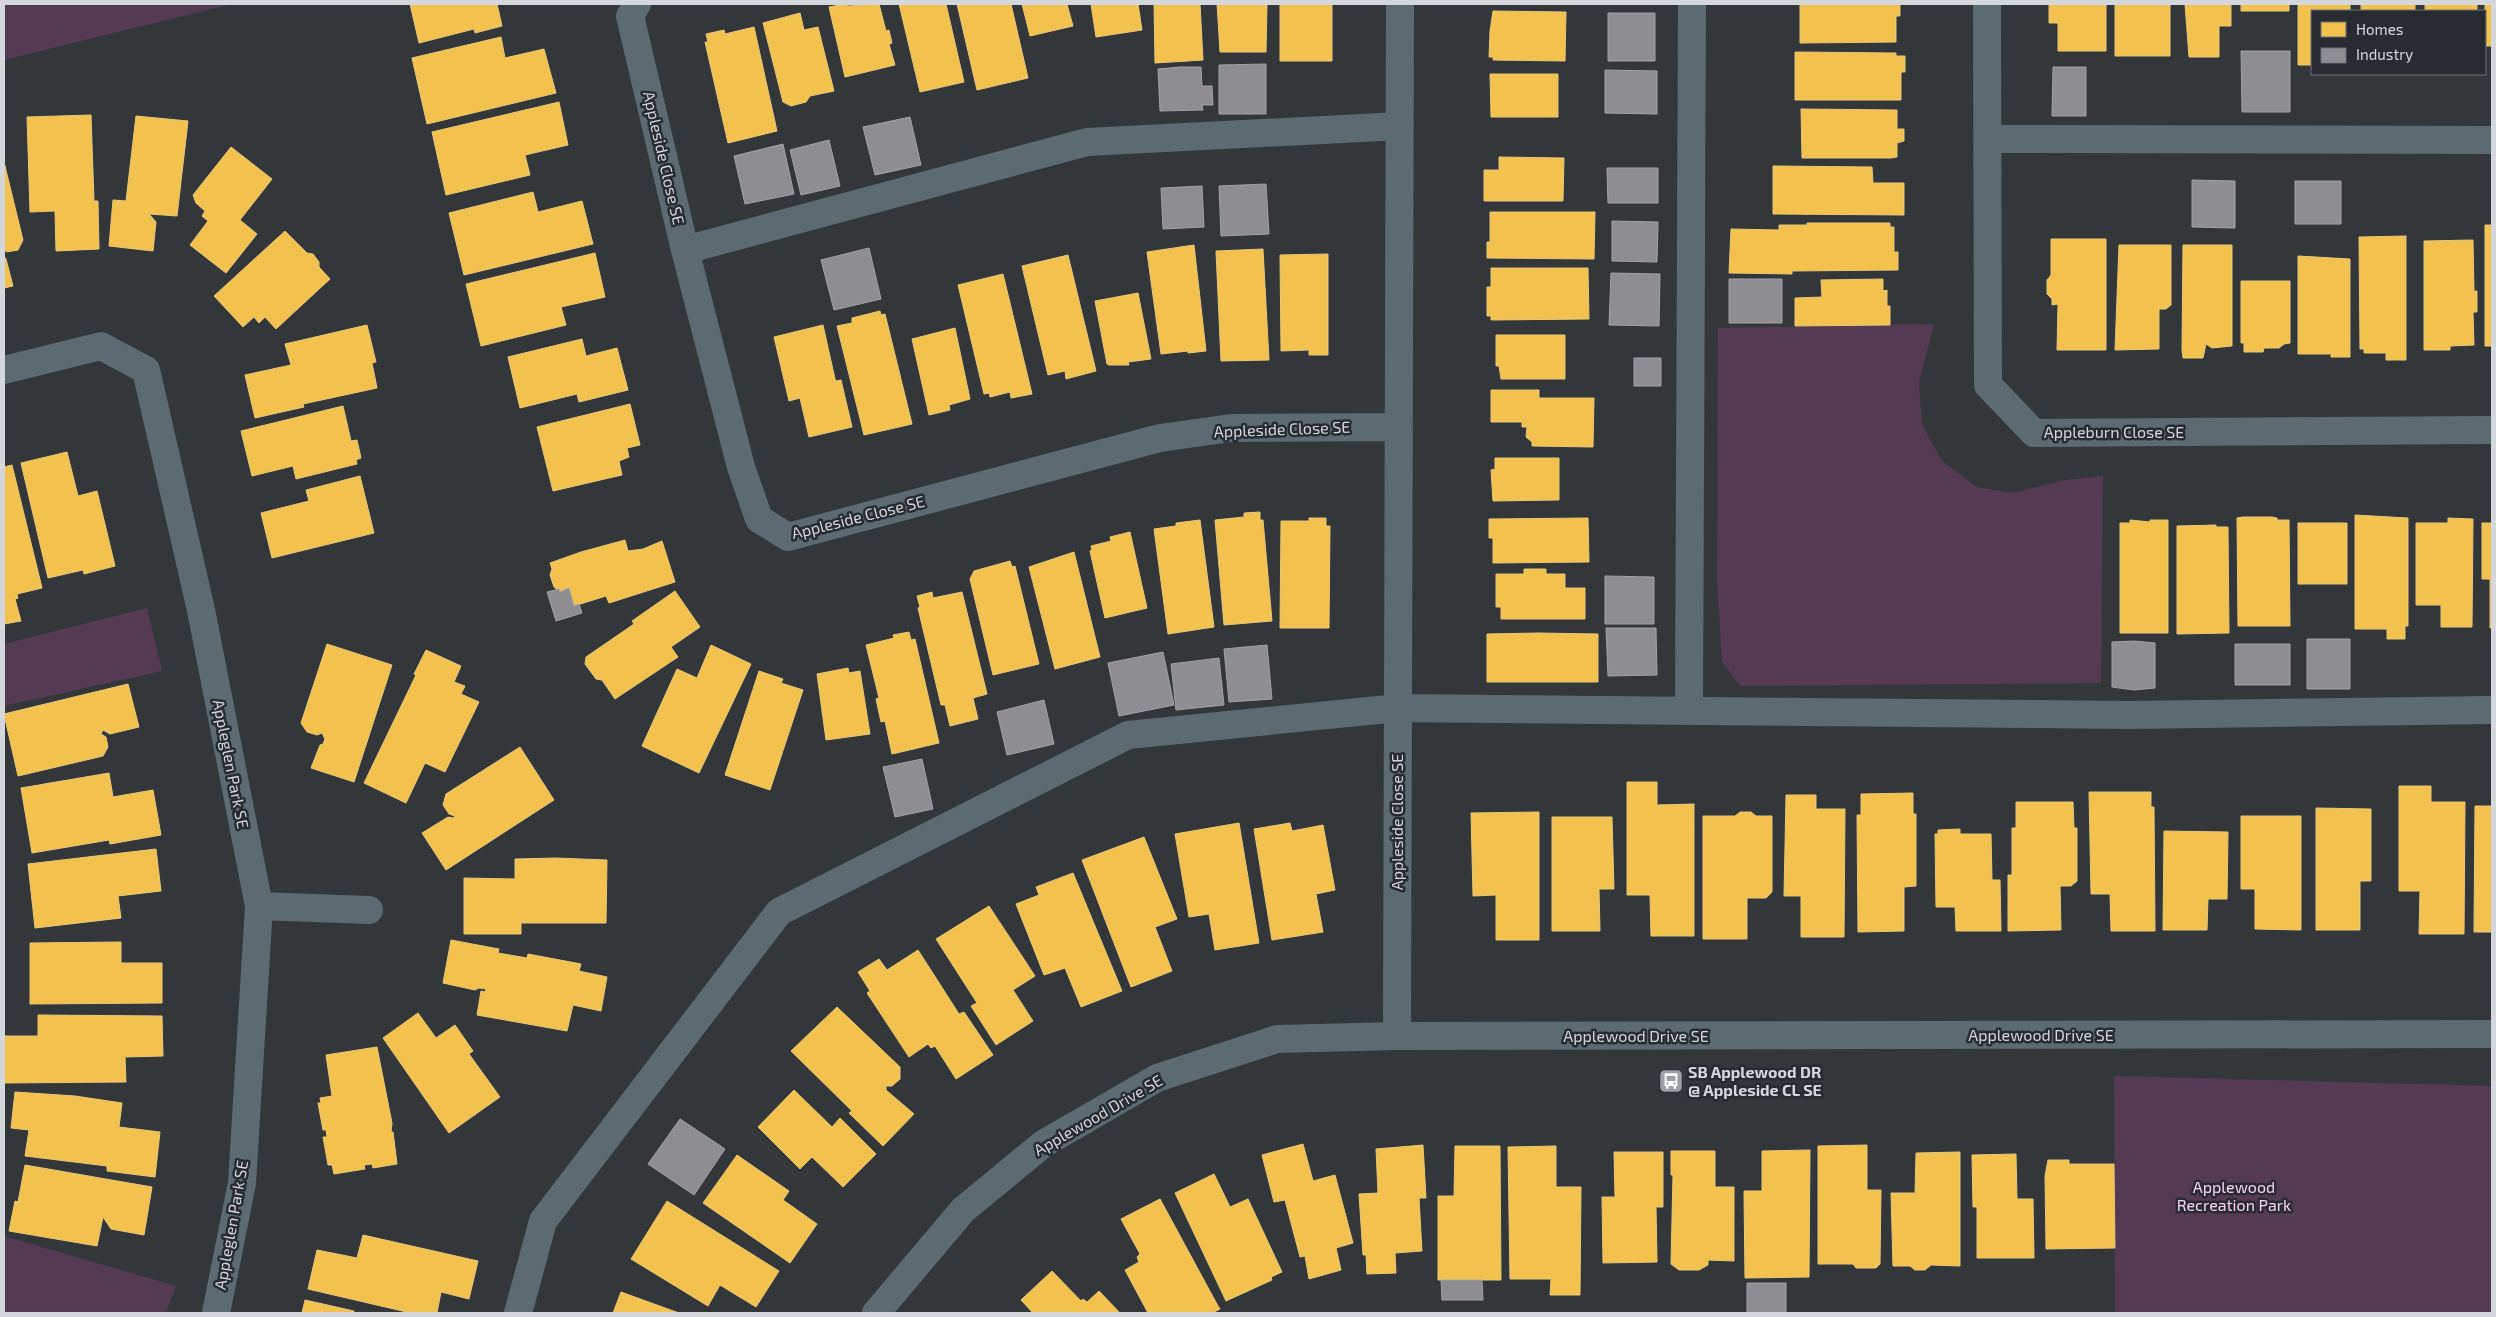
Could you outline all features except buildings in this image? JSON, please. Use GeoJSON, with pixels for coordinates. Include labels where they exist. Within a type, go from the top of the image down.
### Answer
{"type":"FeatureCollection","features":[{"type":"Feature","properties":{"kind":"street","name":"Appleside Close SE"},"geometry":{"type":"LineString","coordinates":[[637,4],[630,16],[685,250],[741,467],[759,519],[788,537],[1160,438],[1232,428],[1398,427]]}},
{"type":"Feature","properties":{"kind":"street","name":"Appleside Close SE"},"geometry":{"type":"LineString","coordinates":[[1397,1036],[1400,4]]}},
{"type":"Feature","properties":{"kind":"street"},"geometry":{"type":"LineString","coordinates":[[1689,711],[1692,4]]}},
{"type":"Feature","properties":{"kind":"street","name":"Appleburn Close SE"},"geometry":{"type":"LineString","coordinates":[[1987,4],[1988,385],[2034,432],[2492,430]]}},
{"type":"Feature","properties":{"kind":"street"},"geometry":{"type":"LineString","coordinates":[[685,250],[1087,142],[1400,126]]}},
{"type":"Feature","properties":{"kind":"street"},"geometry":{"type":"LineString","coordinates":[[1988,139],[2492,140]]}},
{"type":"Feature","properties":{"kind":"street","name":"Appleglen Park SE"},"geometry":{"type":"LineString","coordinates":[[4,370],[101,346],[146,370],[201,610],[259,906],[242,1183],[216,1313]]}},
{"type":"Feature","properties":{"kind":"street"},"geometry":{"type":"LineString","coordinates":[[518,1313],[543,1221],[779,912],[1128,735],[1398,708],[2128,715],[2492,710]]}},
{"type":"Feature","properties":{"kind":"street"},"geometry":{"type":"LineString","coordinates":[[259,906],[368,910]]}},
{"type":"Feature","properties":{"kind":"street","name":"Applewood Drive SE"},"geometry":{"type":"LineString","coordinates":[[876,1313],[963,1210],[1043,1144],[1156,1078],[1277,1039],[1397,1036],[2492,1034]]}},
{"type":"Feature","properties":{"kind":"green space"},"geometry":{"type":"Polygon","coordinates":[[[4,4],[232,4],[4,60],[4,4]]]}},
{"type":"Feature","properties":{"kind":"green space"},"geometry":{"type":"Polygon","coordinates":[[[1934,324],[1919,382],[1922,424],[1942,461],[1977,487],[2013,493],[2065,480],[2103,476],[2101,683],[1740,686],[1722,661],[1717,582],[1718,328],[1934,324]]]}},
{"type":"Feature","properties":{"kind":"green space"},"geometry":{"type":"Polygon","coordinates":[[[147,608],[162,671],[4,706],[4,644],[147,608]]]}},
{"type":"Feature","properties":{"kind":"green space","name":"Applewood Recreation Park"},"geometry":{"type":"Polygon","coordinates":[[[2114,1076],[2492,1086],[2492,1313],[2115,1313],[2114,1076]]]}},
{"type":"Feature","properties":{"kind":"green space"},"geometry":{"type":"Polygon","coordinates":[[[4,1236],[176,1286],[166,1313],[4,1313],[4,1236]]]}},
{"type":"Feature","properties":{"kind":"place","name":"SB Applewood DR @ Appleside CL SE"},"geometry":{"type":"Point","coordinates":[1671,1081]}}]}
